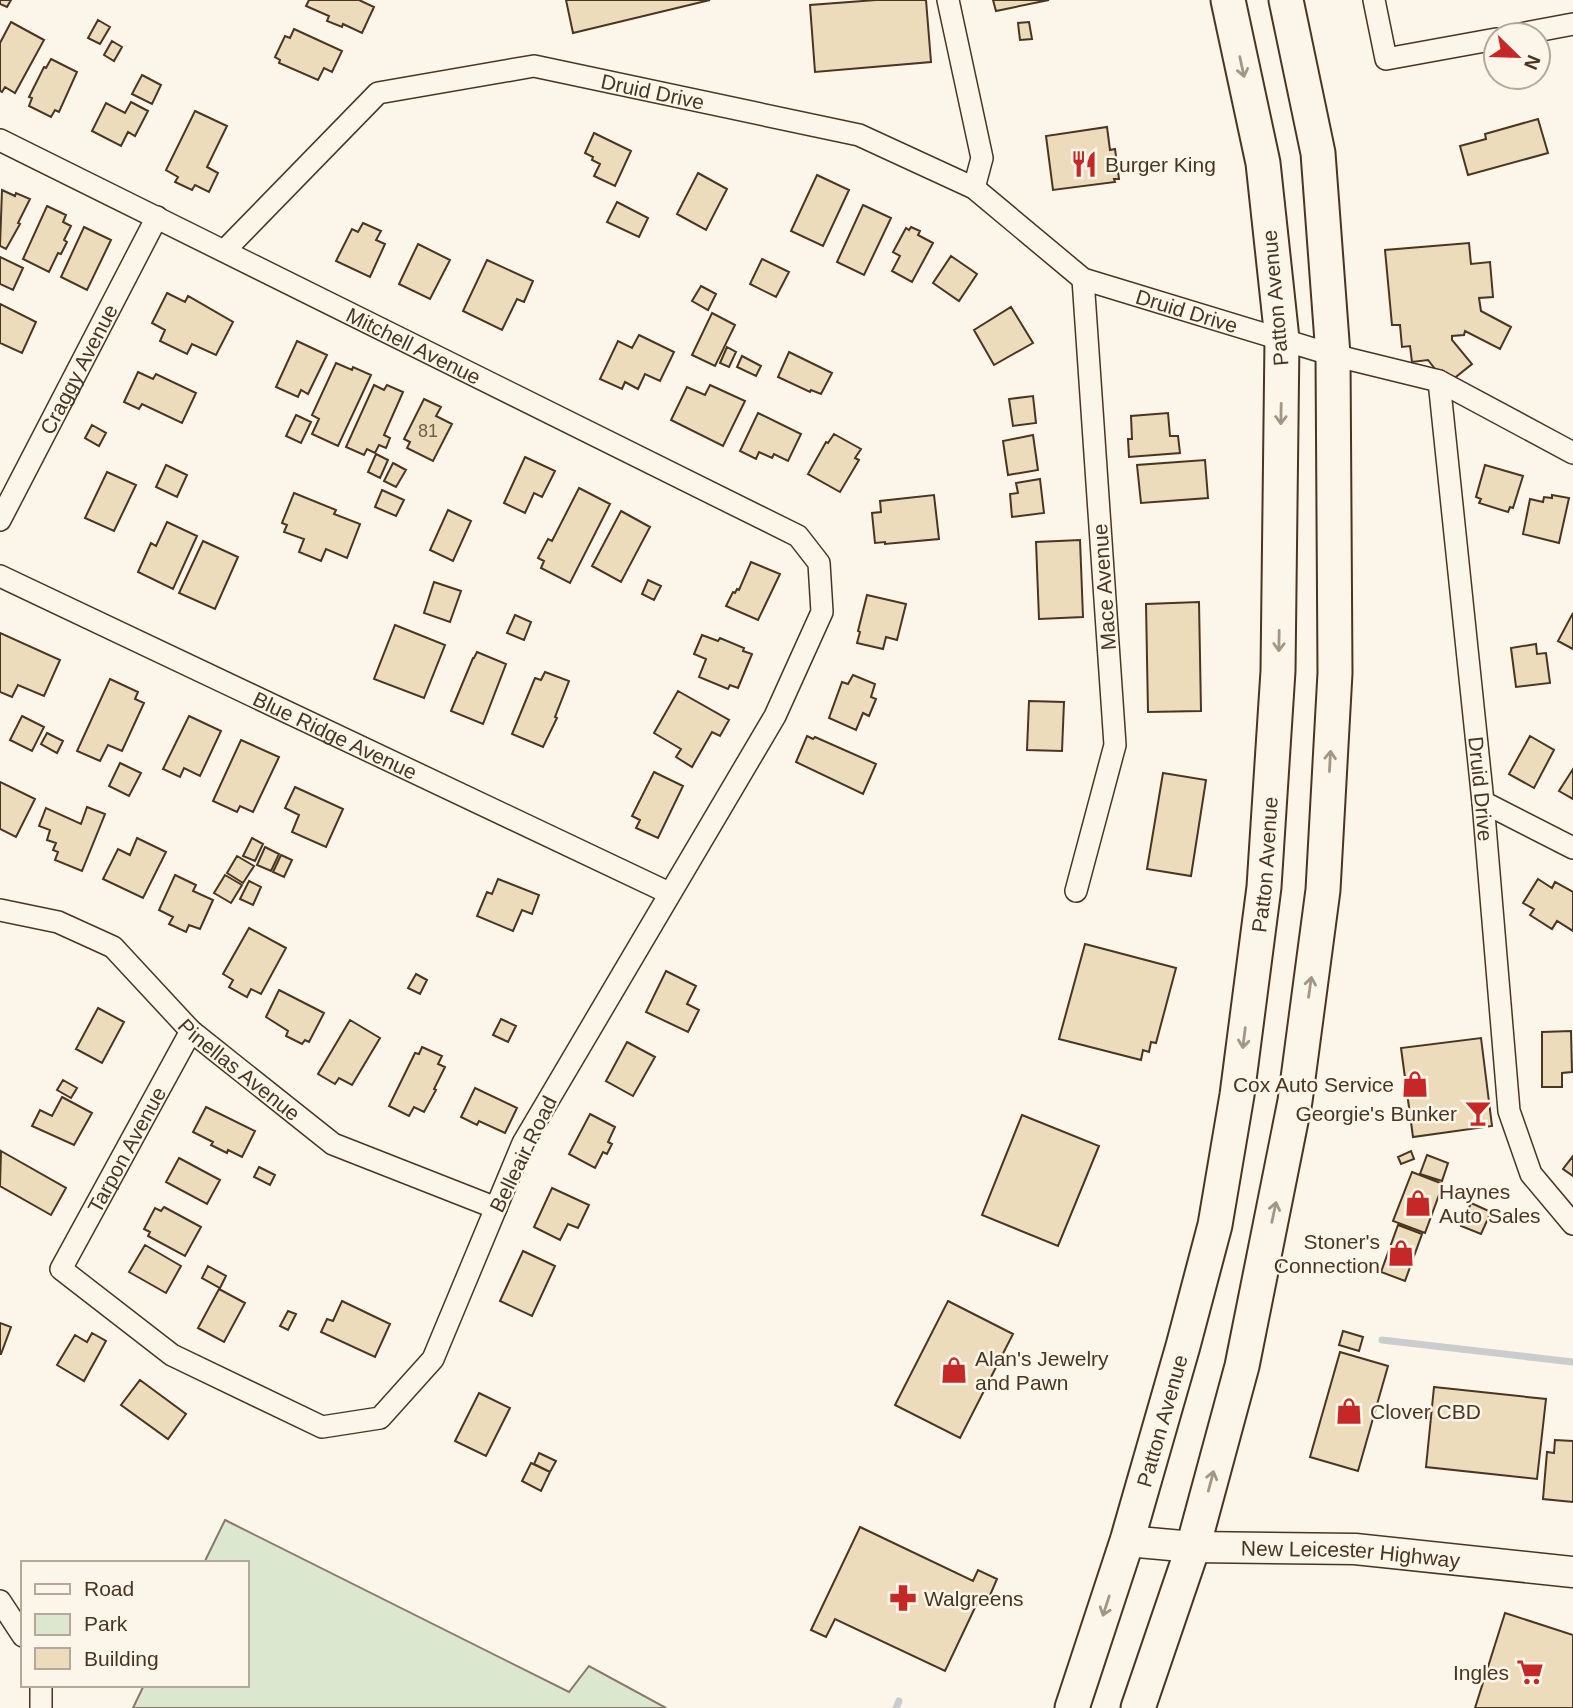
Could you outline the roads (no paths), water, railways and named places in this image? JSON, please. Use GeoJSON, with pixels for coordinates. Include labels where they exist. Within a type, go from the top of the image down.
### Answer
{"type":"FeatureCollection","features":[{"type":"Feature","properties":{"kind":"main road","name":"Patton Avenue"},"geometry":{"type":"LineString","coordinates":[[1072,1708],[1127,1541],[1184,1346],[1215,1224],[1237,1096],[1264,887],[1278,671],[1282,339],[1263,163],[1228,0]]}},
{"type":"Feature","properties":{"kind":"main road"},"geometry":{"type":"LineString","coordinates":[[1138,1708],[1193,1547],[1242,1366],[1295,1101],[1323,890],[1335,673],[1334,355],[1318,153],[1286,0]]}},
{"type":"Feature","properties":{"kind":"main road","name":"New Leicester Highway"},"geometry":{"type":"LineString","coordinates":[[1127,1541],[1193,1547],[1355,1549],[1573,1572]]}},
{"type":"Feature","properties":{"kind":"street"},"geometry":{"type":"LineString","coordinates":[[948,0],[982,158],[974,188]]}},
{"type":"Feature","properties":{"kind":"street"},"geometry":{"type":"LineString","coordinates":[[1374,0],[1386,60],[1482,41]]}},
{"type":"Feature","properties":{"kind":"street"},"geometry":{"type":"LineString","coordinates":[[1552,28],[1573,24]]}},
{"type":"Feature","properties":{"kind":"street","name":"Druid Drive"},"geometry":{"type":"LineString","coordinates":[[225,250],[378,93],[534,66],[859,135],[974,188],[1083,279],[1334,355],[1439,381],[1483,802],[1508,1111],[1531,1174],[1573,1224]]}},
{"type":"Feature","properties":{"kind":"street","name":"Mitchell Avenue"},"geometry":{"type":"LineString","coordinates":[[0,140],[798,536],[819,563]]}},
{"type":"Feature","properties":{"kind":"street","name":"Craggy Avenue"},"geometry":{"type":"LineString","coordinates":[[0,520],[157,217]]}},
{"type":"Feature","properties":{"kind":"street","name":"Mace Avenue"},"geometry":{"type":"LineString","coordinates":[[1076,891],[1115,745],[1083,279]]}},
{"type":"Feature","properties":{"kind":"street"},"geometry":{"type":"LineString","coordinates":[[1439,381],[1573,453]]}},
{"type":"Feature","properties":{"kind":"street","name":"Belleair Road"},"geometry":{"type":"LineString","coordinates":[[61,1269],[172,1355],[321,1427],[380,1418],[433,1359],[523,1143],[775,716],[822,612],[819,563]]}},
{"type":"Feature","properties":{"kind":"street","name":"Blue Ridge Avenue"},"geometry":{"type":"LineString","coordinates":[[0,576],[669,893]]}},
{"type":"Feature","properties":{"kind":"street"},"geometry":{"type":"LineString","coordinates":[[1483,802],[1573,848]]}},
{"type":"Feature","properties":{"kind":"street","name":"Pinellas Avenue"},"geometry":{"type":"LineString","coordinates":[[0,910],[58,922],[113,947],[191,1031],[333,1144],[496,1208]]}},
{"type":"Feature","properties":{"kind":"street","name":"Tarpon Avenue"},"geometry":{"type":"LineString","coordinates":[[61,1269],[191,1031]]}},
{"type":"Feature","properties":{"kind":"street"},"geometry":{"type":"LineString","coordinates":[[0,1601],[21,1633]]}},
{"type":"Feature","properties":{"kind":"street"},"geometry":{"type":"LineString","coordinates":[[41,1687],[41,1708]]}},
{"type":"Feature","properties":{"kind":"waterway"},"geometry":{"type":"LineString","coordinates":[[1382,1340],[1573,1362]]}},
{"type":"Feature","properties":{"kind":"waterway"},"geometry":{"type":"LineString","coordinates":[[896,1708],[899,1701]]}},
{"type":"Feature","properties":{"kind":"place","name":"Burger King"},"geometry":{"type":"Point","coordinates":[1084,164]}},
{"type":"Feature","properties":{"kind":"place","name":"Cox Auto Service"},"geometry":{"type":"Point","coordinates":[1415,1084]}},
{"type":"Feature","properties":{"kind":"place","name":"Georgie's Bunker"},"geometry":{"type":"Point","coordinates":[1478,1113]}},
{"type":"Feature","properties":{"kind":"place","name":"Haynes Auto Sales"},"geometry":{"type":"Point","coordinates":[1418,1203]}},
{"type":"Feature","properties":{"kind":"place","name":"Stoner's Connection"},"geometry":{"type":"Point","coordinates":[1401,1253]}},
{"type":"Feature","properties":{"kind":"place","name":"Alan's Jewelry and Pawn"},"geometry":{"type":"Point","coordinates":[954,1370]}},
{"type":"Feature","properties":{"kind":"place","name":"Clover CBD"},"geometry":{"type":"Point","coordinates":[1349,1411]}},
{"type":"Feature","properties":{"kind":"place","name":"Walgreens"},"geometry":{"type":"Point","coordinates":[903,1598]}},
{"type":"Feature","properties":{"kind":"place","name":"Ingles"},"geometry":{"type":"Point","coordinates":[1530,1672]}}]}
